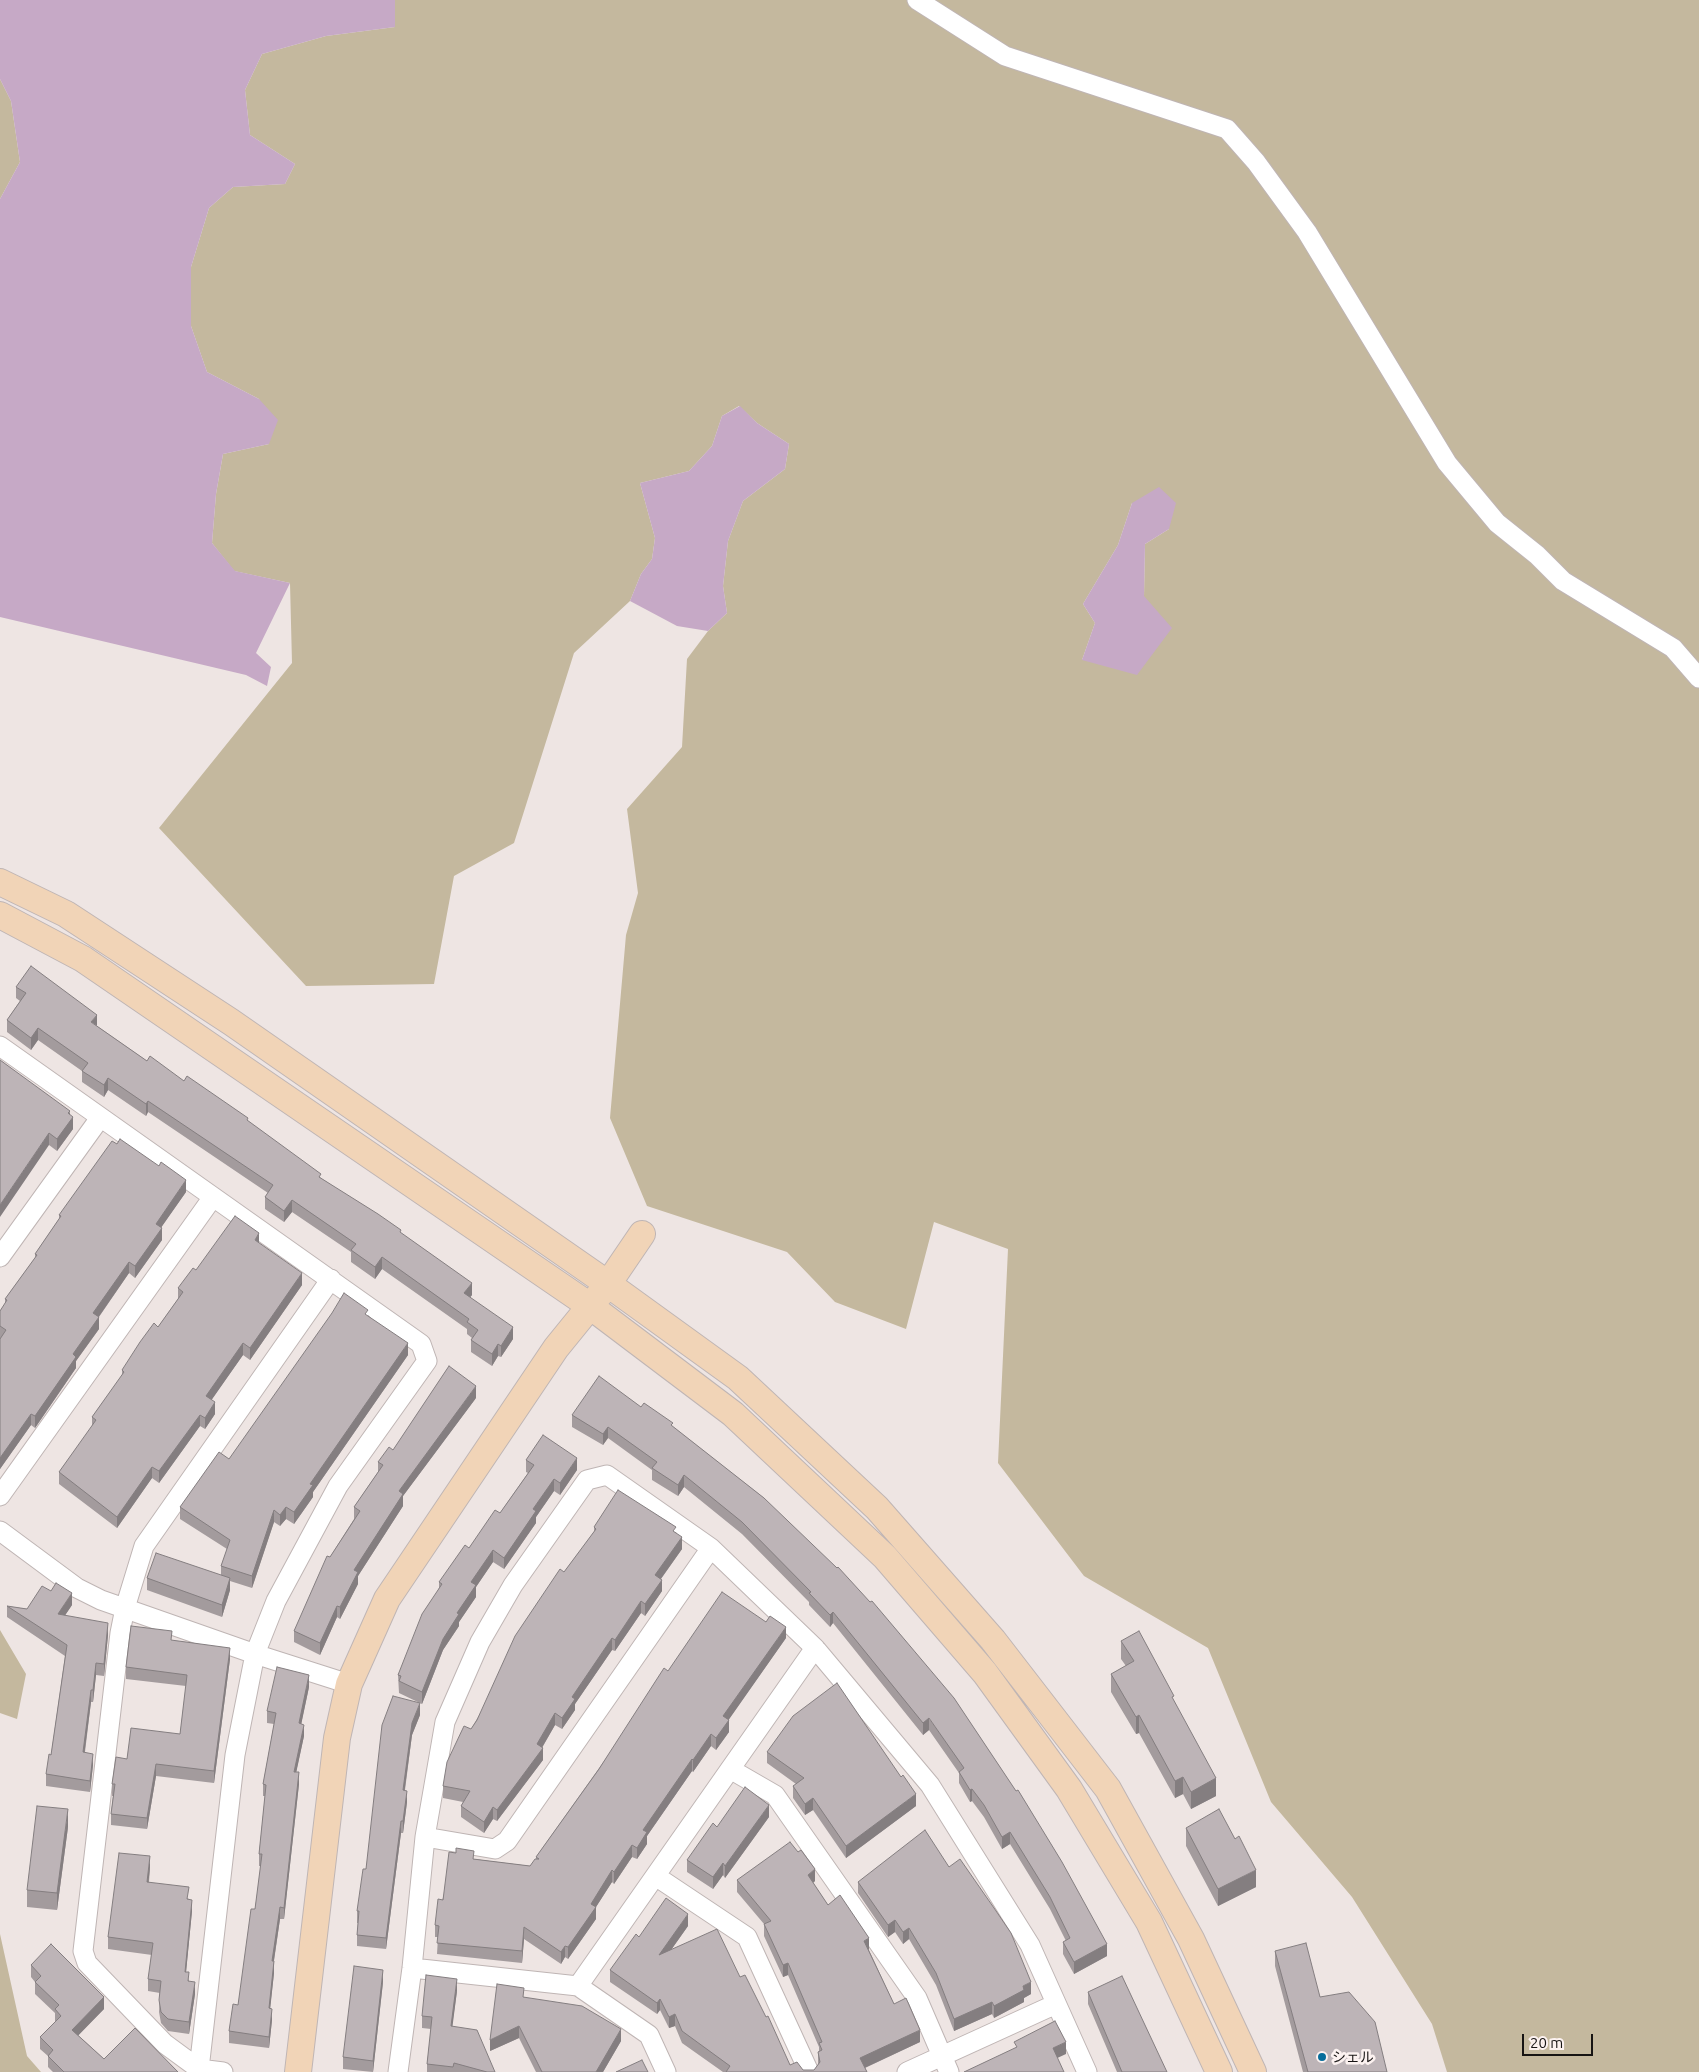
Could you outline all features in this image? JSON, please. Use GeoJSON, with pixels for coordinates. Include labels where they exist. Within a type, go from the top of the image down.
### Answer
{"type":"FeatureCollection","features":[{"type":"Feature","properties":{"kind":"street"},"geometry":{"type":"LineString","coordinates":[[916,0],[1005,56],[1227,129],[1256,162],[1307,232],[1447,463],[1497,523],[1537,555],[1563,581],[1673,648],[1699,678]]}},
{"type":"Feature","properties":{"kind":"street"},"geometry":{"type":"LineString","coordinates":[[0,882],[66,914],[231,1022],[608,1284],[738,1378],[877,1508],[993,1640],[1108,1788],[1191,1939],[1253,2072]]}},
{"type":"Feature","properties":{"kind":"street"},"geometry":{"type":"LineString","coordinates":[[0,915],[91,964],[590,1306],[733,1414],[885,1557],[985,1673],[1069,1789],[1149,1922],[1219,2072]]}},
{"type":"Feature","properties":{"kind":"street"},"geometry":{"type":"LineString","coordinates":[[0,1046],[421,1344],[427,1361],[338,1486],[276,1601],[255,1654],[235,1755],[199,2069]]}},
{"type":"Feature","properties":{"kind":"street"},"geometry":{"type":"LineString","coordinates":[[0,1257],[100,1118]]}},
{"type":"Feature","properties":{"kind":"street"},"geometry":{"type":"LineString","coordinates":[[0,1496],[213,1197]]}},
{"type":"Feature","properties":{"kind":"street"},"geometry":{"type":"LineString","coordinates":[[298,2072],[337,1738],[349,1684],[387,1599],[556,1348],[608,1284],[642,1234]]}},
{"type":"Feature","properties":{"kind":"street"},"geometry":{"type":"LineString","coordinates":[[223,2072],[199,2069],[165,2044],[87,1963],[83,1951],[125,1608],[144,1546],[331,1280]]}},
{"type":"Feature","properties":{"kind":"street"},"geometry":{"type":"LineString","coordinates":[[398,2072],[412,1968],[425,1837],[445,1722],[480,1642],[513,1585],[587,1480],[606,1475],[710,1548],[815,1648],[930,1785],[1030,1945],[1086,2072]]}},
{"type":"Feature","properties":{"kind":"street"},"geometry":{"type":"LineString","coordinates":[[0,1531],[77,1588],[101,1600],[255,1654],[349,1684]]}},
{"type":"Feature","properties":{"kind":"street"},"geometry":{"type":"LineString","coordinates":[[425,1837],[495,1848],[507,1841],[710,1548]]}},
{"type":"Feature","properties":{"kind":"street"},"geometry":{"type":"LineString","coordinates":[[578,1986],[657,1877],[815,1648]]}},
{"type":"Feature","properties":{"kind":"street"},"geometry":{"type":"LineString","coordinates":[[730,1769],[775,1795],[917,1998],[945,2064]]}},
{"type":"Feature","properties":{"kind":"street"},"geometry":{"type":"LineString","coordinates":[[657,1877],[747,1937],[809,2072]]}},
{"type":"Feature","properties":{"kind":"street"},"geometry":{"type":"LineString","coordinates":[[412,1968],[578,1986],[649,2035],[666,2072]]}},
{"type":"Feature","properties":{"kind":"street"},"geometry":{"type":"LineString","coordinates":[[907,2072],[945,2064],[1056,2004]]}},
{"type":"Feature","properties":{"kind":"shaded area"},"geometry":{"type":"Polygon","coordinates":[[[0,0],[395,0],[395,27],[326,36],[262,54],[245,90],[250,135],[295,164],[285,184],[233,187],[209,208],[191,267],[191,326],[207,372],[259,399],[278,420],[269,444],[223,454],[216,494],[212,543],[235,571],[290,583],[256,653],[271,667],[267,686],[246,675],[0,617],[0,199],[20,162],[11,101],[0,79],[0,0]]]}},
{"type":"Feature","properties":{"kind":"shaded area"},"geometry":{"type":"Polygon","coordinates":[[[395,0],[1699,0],[1699,2072],[1447,2072],[1432,2024],[1352,1897],[1271,1802],[1208,1648],[1084,1576],[998,1463],[1008,1249],[934,1222],[906,1329],[835,1302],[787,1252],[647,1206],[610,1118],[626,935],[638,893],[627,809],[682,747],[687,659],[708,631],[727,613],[723,586],[728,541],[743,501],[785,469],[789,444],[757,423],[739,406],[722,416],[712,446],[689,471],[640,483],[655,538],[652,559],[641,574],[630,601],[574,653],[514,843],[454,876],[434,984],[306,986],[159,828],[292,663],[290,583],[234,571],[212,543],[216,494],[223,454],[269,444],[259,399],[207,372],[191,326],[191,267],[209,208],[233,187],[285,184],[295,164],[250,135],[245,90],[262,54],[326,36],[395,27],[395,0]],[[1132,503],[1118,545],[1083,604],[1095,623],[1082,660],[1144,596],[1145,544],[1169,529],[1132,503]]]}},
{"type":"Feature","properties":{"kind":"shaded area"},"geometry":{"type":"Polygon","coordinates":[[[0,79],[11,101],[20,162],[0,199],[0,79]]]}},
{"type":"Feature","properties":{"kind":"shaded area"},"geometry":{"type":"Polygon","coordinates":[[[740,406],[757,423],[789,444],[785,469],[743,501],[728,541],[723,586],[727,613],[708,631],[677,626],[630,601],[641,574],[652,559],[655,538],[640,483],[689,471],[712,446],[722,416],[740,406]]]}},
{"type":"Feature","properties":{"kind":"shaded area"},"geometry":{"type":"Polygon","coordinates":[[[1159,487],[1176,503],[1169,529],[1145,544],[1144,596],[1172,628],[1137,675],[1082,660],[1095,623],[1083,604],[1118,545],[1132,503],[1159,487]]]}},
{"type":"Feature","properties":{"kind":"shaded area"},"geometry":{"type":"Polygon","coordinates":[[[0,1630],[26,1674],[17,1719],[0,1713],[0,1630]]]}},
{"type":"Feature","properties":{"kind":"shaded area"},"geometry":{"type":"Polygon","coordinates":[[[0,1934],[27,2056],[41,2072],[0,2072],[0,1934]]]}},
{"type":"Feature","properties":{"kind":"building"},"geometry":{"type":"Polygon","coordinates":[[[31,966],[97,1015],[91,1022],[147,1061],[150,1056],[184,1081],[187,1076],[248,1118],[247,1120],[321,1174],[319,1177],[378,1214],[472,1283],[464,1293],[513,1327],[501,1346],[498,1344],[492,1354],[471,1340],[478,1330],[467,1322],[469,1319],[382,1257],[375,1267],[351,1250],[356,1244],[292,1200],[284,1211],[265,1197],[273,1185],[148,1101],[146,1104],[108,1078],[104,1085],[82,1071],[88,1063],[38,1028],[31,1038],[7,1020],[26,993],[16,987],[31,966]]]}},
{"type":"Feature","properties":{"kind":"building"},"geometry":{"type":"Polygon","coordinates":[[[0,1060],[70,1111],[68,1113],[73,1117],[57,1139],[49,1133],[0,1205],[0,1060]]]}},
{"type":"Feature","properties":{"kind":"building"},"geometry":{"type":"Polygon","coordinates":[[[120,1139],[159,1166],[161,1162],[186,1180],[156,1224],[162,1228],[135,1266],[129,1262],[93,1313],[99,1317],[73,1354],[76,1357],[35,1416],[31,1414],[0,1458],[0,1339],[6,1330],[0,1326],[0,1311],[7,1300],[5,1299],[37,1255],[35,1254],[61,1216],[59,1215],[112,1141],[117,1144],[120,1139]]]}},
{"type":"Feature","properties":{"kind":"building"},"geometry":{"type":"Polygon","coordinates":[[[235,1216],[259,1233],[255,1240],[302,1273],[250,1348],[243,1343],[206,1396],[215,1402],[205,1418],[200,1415],[159,1471],[152,1467],[117,1517],[59,1472],[96,1420],[92,1417],[124,1372],[122,1370],[140,1342],[154,1323],[158,1327],[183,1292],[178,1288],[193,1268],[196,1270],[235,1216]]]}},
{"type":"Feature","properties":{"kind":"building"},"geometry":{"type":"Polygon","coordinates":[[[344,1293],[368,1310],[365,1314],[408,1343],[310,1484],[313,1485],[294,1512],[286,1507],[280,1515],[274,1510],[252,1576],[221,1566],[230,1540],[180,1507],[219,1452],[229,1459],[332,1313],[344,1293]]]}},
{"type":"Feature","properties":{"kind":"building"},"geometry":{"type":"Polygon","coordinates":[[[449,1366],[476,1386],[399,1491],[403,1494],[354,1570],[358,1572],[340,1607],[337,1606],[320,1643],[294,1631],[327,1556],[330,1557],[360,1511],[354,1507],[383,1465],[378,1462],[389,1447],[393,1450],[449,1366]]]}},
{"type":"Feature","properties":{"kind":"building"},"geometry":{"type":"Polygon","coordinates":[[[599,1376],[641,1407],[644,1403],[673,1423],[671,1425],[764,1498],[838,1567],[870,1602],[872,1601],[954,1698],[1016,1791],[1018,1790],[1062,1862],[1107,1944],[1074,1962],[1063,1942],[1070,1938],[1050,1897],[1010,1832],[1002,1837],[984,1805],[972,1789],[970,1790],[959,1772],[964,1768],[929,1718],[923,1723],[833,1612],[830,1615],[809,1593],[811,1592],[742,1522],[684,1475],[678,1485],[652,1468],[657,1462],[608,1427],[603,1434],[572,1415],[599,1376]]]}},
{"type":"Feature","properties":{"kind":"building"},"geometry":{"type":"Polygon","coordinates":[[[543,1435],[577,1458],[560,1483],[554,1479],[533,1509],[536,1511],[504,1558],[493,1550],[471,1582],[476,1585],[457,1613],[459,1614],[443,1639],[422,1692],[399,1681],[401,1676],[398,1675],[422,1614],[442,1584],[439,1582],[465,1545],[469,1548],[495,1510],[500,1513],[534,1465],[526,1460],[543,1435]]]}},
{"type":"Feature","properties":{"kind":"building"},"geometry":{"type":"Polygon","coordinates":[[[618,1490],[676,1527],[673,1531],[682,1537],[655,1575],[662,1580],[645,1604],[641,1601],[615,1640],[612,1638],[572,1697],[575,1699],[562,1718],[555,1713],[537,1744],[543,1748],[497,1810],[493,1807],[484,1822],[461,1806],[470,1791],[443,1786],[447,1762],[464,1726],[471,1729],[477,1720],[515,1636],[560,1569],[564,1572],[596,1529],[594,1527],[618,1490]]]}},
{"type":"Feature","properties":{"kind":"building"},"geometry":{"type":"Polygon","coordinates":[[[156,1553],[230,1578],[222,1605],[147,1578],[156,1553]]]}},
{"type":"Feature","properties":{"kind":"building"},"geometry":{"type":"Polygon","coordinates":[[[56,1583],[72,1593],[58,1614],[108,1623],[104,1664],[96,1663],[83,1752],[93,1754],[90,1781],[46,1774],[49,1754],[51,1755],[67,1645],[7,1606],[27,1609],[42,1586],[51,1591],[56,1583]]]}},
{"type":"Feature","properties":{"kind":"building"},"geometry":{"type":"Polygon","coordinates":[[[722,1592],[766,1622],[770,1616],[786,1627],[723,1716],[729,1720],[716,1738],[711,1734],[692,1759],[643,1830],[647,1832],[637,1848],[632,1845],[614,1872],[612,1870],[591,1904],[596,1907],[568,1947],[565,1946],[561,1952],[524,1927],[522,1951],[437,1943],[439,1926],[435,1925],[438,1899],[443,1900],[449,1852],[456,1853],[456,1848],[474,1851],[473,1859],[530,1866],[535,1859],[539,1859],[536,1857],[599,1769],[664,1668],[668,1671],[722,1592]]]}},
{"type":"Feature","properties":{"kind":"building"},"geometry":{"type":"Polygon","coordinates":[[[131,1626],[172,1631],[171,1640],[230,1648],[214,1771],[156,1764],[147,1818],[111,1814],[115,1784],[112,1784],[116,1757],[127,1759],[131,1728],[180,1734],[187,1675],[126,1667],[131,1626]]]}},
{"type":"Feature","properties":{"kind":"building"},"geometry":{"type":"Polygon","coordinates":[[[1139,1631],[1216,1778],[1191,1792],[1183,1777],[1175,1781],[1139,1715],[1136,1717],[1111,1674],[1134,1661],[1121,1641],[1139,1631]]]}},
{"type":"Feature","properties":{"kind":"building"},"geometry":{"type":"Polygon","coordinates":[[[277,1667],[309,1675],[299,1723],[304,1725],[294,1772],[299,1772],[284,1908],[280,1907],[272,1961],[274,1961],[269,2008],[272,2009],[269,2037],[229,2031],[233,2004],[238,2005],[251,1909],[255,1909],[262,1854],[259,1854],[266,1785],[263,1784],[276,1713],[267,1711],[277,1667]]]}},
{"type":"Feature","properties":{"kind":"building"},"geometry":{"type":"Polygon","coordinates":[[[837,1683],[901,1777],[903,1775],[916,1794],[846,1846],[813,1798],[805,1804],[793,1786],[804,1778],[767,1752],[793,1716],[837,1683]]]}},
{"type":"Feature","properties":{"kind":"building"},"geometry":{"type":"Polygon","coordinates":[[[393,1696],[420,1703],[412,1723],[403,1790],[407,1791],[403,1821],[401,1821],[386,1938],[357,1935],[359,1911],[357,1911],[363,1869],[366,1869],[382,1725],[393,1696]]]}},
{"type":"Feature","properties":{"kind":"building"},"geometry":{"type":"Polygon","coordinates":[[[745,1787],[769,1805],[725,1866],[723,1863],[713,1877],[687,1860],[713,1823],[717,1827],[745,1787]]]}},
{"type":"Feature","properties":{"kind":"building"},"geometry":{"type":"Polygon","coordinates":[[[37,1806],[68,1809],[57,1893],[27,1890],[37,1806]]]}},
{"type":"Feature","properties":{"kind":"building"},"geometry":{"type":"Polygon","coordinates":[[[1219,1809],[1235,1839],[1239,1836],[1256,1870],[1218,1889],[1186,1828],[1219,1809]]]}},
{"type":"Feature","properties":{"kind":"building"},"geometry":{"type":"Polygon","coordinates":[[[925,1830],[949,1867],[960,1859],[1011,1933],[1031,1982],[1023,1986],[1024,1990],[994,2006],[992,2002],[954,2019],[936,1973],[909,1928],[903,1932],[895,1920],[888,1925],[858,1882],[925,1830]]]}},
{"type":"Feature","properties":{"kind":"building"},"geometry":{"type":"Polygon","coordinates":[[[790,1842],[798,1852],[801,1850],[815,1869],[808,1875],[828,1905],[840,1895],[869,1938],[864,1941],[894,2004],[906,1998],[920,2030],[860,2058],[867,2072],[726,2072],[730,2066],[682,2031],[675,2014],[669,2017],[660,1999],[657,2003],[610,1970],[636,1934],[639,1937],[666,1898],[688,1914],[659,1955],[717,1929],[740,1977],[745,1975],[766,2017],[768,2016],[790,2065],[797,2062],[803,2070],[814,2070],[820,2062],[818,2052],[822,2050],[819,2043],[822,2042],[788,1963],[783,1965],[764,1924],[771,1921],[737,1880],[790,1842]]]}},
{"type":"Feature","properties":{"kind":"building"},"geometry":{"type":"Polygon","coordinates":[[[119,1853],[150,1856],[147,1882],[189,1887],[187,1899],[192,1900],[185,1972],[189,1972],[188,1981],[195,1982],[189,2022],[168,2019],[161,2012],[159,2000],[161,1981],[148,1979],[153,1943],[108,1937],[119,1853]]]}},
{"type":"Feature","properties":{"kind":"building"},"geometry":{"type":"Polygon","coordinates":[[[1306,1943],[1320,1997],[1349,1992],[1375,2022],[1387,2072],[1308,2072],[1275,1951],[1306,1943]]]}},
{"type":"Feature","properties":{"kind":"building"},"geometry":{"type":"Polygon","coordinates":[[[51,1944],[104,1997],[72,2030],[104,2059],[135,2028],[178,2072],[64,2072],[48,2056],[53,2050],[40,2037],[61,2016],[55,2009],[59,2005],[35,1982],[41,1976],[31,1965],[51,1944]]]}},
{"type":"Feature","properties":{"kind":"building"},"geometry":{"type":"Polygon","coordinates":[[[354,1966],[383,1970],[373,2061],[343,2057],[354,1966]]]}},
{"type":"Feature","properties":{"kind":"building"},"geometry":{"type":"Polygon","coordinates":[[[426,1975],[457,1979],[451,2026],[477,2030],[495,2072],[487,2072],[454,2063],[453,2067],[427,2064],[432,2017],[422,2016],[426,1975]]]}},
{"type":"Feature","properties":{"kind":"building"},"geometry":{"type":"Polygon","coordinates":[[[1122,1976],[1167,2072],[1122,2072],[1088,1992],[1122,1976]]]}},
{"type":"Feature","properties":{"kind":"building"},"geometry":{"type":"Polygon","coordinates":[[[497,1984],[524,1988],[523,1997],[582,2006],[621,2029],[596,2072],[542,2072],[519,2026],[490,2040],[497,1984]]]}},
{"type":"Feature","properties":{"kind":"building"},"geometry":{"type":"Polygon","coordinates":[[[1055,2021],[1066,2042],[1053,2048],[1064,2072],[964,2072],[1017,2047],[1014,2042],[1055,2021]]]}},
{"type":"Feature","properties":{"kind":"building"},"geometry":{"type":"Polygon","coordinates":[[[642,2060],[648,2072],[616,2072],[642,2060]]]}},
{"type":"Feature","properties":{"kind":"place","name":"シェル"},"geometry":{"type":"Point","coordinates":[1322,2057]}}]}
